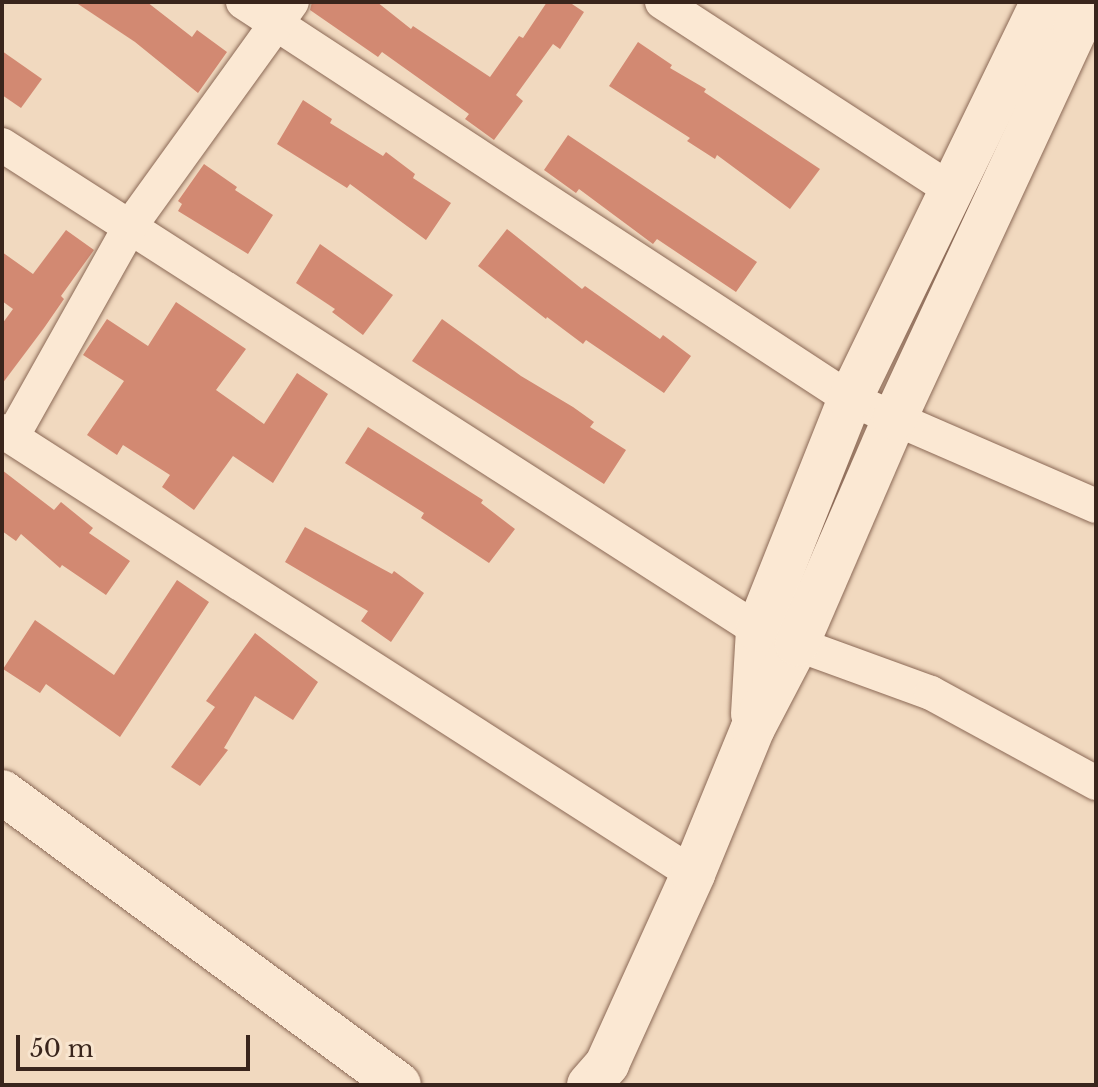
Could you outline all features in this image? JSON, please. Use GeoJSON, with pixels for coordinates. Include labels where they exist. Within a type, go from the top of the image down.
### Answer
{"type":"FeatureCollection","features":[{"type":"Feature","properties":{"kind":"main road"},"geometry":{"type":"LineString","coordinates":[[589,1085],[607,1064],[693,874],[753,728],[777,637],[850,399],[1040,8],[1046,2]]}},
{"type":"Feature","properties":{"kind":"main road"},"geometry":{"type":"LineString","coordinates":[[777,637],[895,418],[1075,30],[1082,2]]}},
{"type":"Feature","properties":{"kind":"main road"},"geometry":{"type":"LineString","coordinates":[[2,792],[399,1085]]}},
{"type":"Feature","properties":{"kind":"street"},"geometry":{"type":"LineString","coordinates":[[243,2],[285,13],[850,399],[1096,506]]}},
{"type":"Feature","properties":{"kind":"street"},"geometry":{"type":"LineString","coordinates":[[662,2],[951,190]]}},
{"type":"Feature","properties":{"kind":"street"},"geometry":{"type":"LineString","coordinates":[[285,13],[131,225],[7,434],[693,874]]}},
{"type":"Feature","properties":{"kind":"street"},"geometry":{"type":"LineString","coordinates":[[2,145],[777,637],[931,693],[1096,783]]}},
{"type":"Feature","properties":{"kind":"building"},"geometry":{"type":"Polygon","coordinates":[[[75,2],[147,2],[192,37],[197,30],[227,52],[198,93],[135,42],[75,2]]]}},
{"type":"Feature","properties":{"kind":"building"},"geometry":{"type":"Polygon","coordinates":[[[312,2],[377,2],[411,29],[413,26],[490,77],[519,36],[523,38],[547,2],[569,2],[584,12],[560,49],[553,44],[516,95],[523,101],[494,140],[465,119],[469,114],[382,52],[378,57],[310,10],[312,2]]]}},
{"type":"Feature","properties":{"kind":"building"},"geometry":{"type":"Polygon","coordinates":[[[638,42],[672,65],[670,68],[706,89],[704,92],[820,169],[790,209],[717,155],[715,159],[687,141],[690,138],[609,86],[638,42]]]}},
{"type":"Feature","properties":{"kind":"building"},"geometry":{"type":"Polygon","coordinates":[[[2,51],[42,79],[21,108],[2,95],[2,51]]]}},
{"type":"Feature","properties":{"kind":"building"},"geometry":{"type":"Polygon","coordinates":[[[303,100],[332,119],[330,123],[383,156],[386,152],[415,174],[413,178],[451,203],[426,240],[350,184],[347,188],[277,144],[303,100]]]}},
{"type":"Feature","properties":{"kind":"building"},"geometry":{"type":"Polygon","coordinates":[[[568,135],[757,262],[736,292],[657,239],[653,244],[579,189],[576,193],[544,170],[568,135]]]}},
{"type":"Feature","properties":{"kind":"building"},"geometry":{"type":"Polygon","coordinates":[[[204,164],[237,187],[235,190],[273,215],[248,254],[178,211],[182,204],[178,201],[204,164]]]}},
{"type":"Feature","properties":{"kind":"building"},"geometry":{"type":"Polygon","coordinates":[[[507,229],[582,289],[585,286],[660,339],[663,335],[691,356],[664,393],[586,340],[583,344],[546,319],[478,266],[507,229]]]}},
{"type":"Feature","properties":{"kind":"building"},"geometry":{"type":"Polygon","coordinates":[[[66,230],[94,250],[61,296],[64,299],[2,384],[2,324],[13,309],[2,301],[2,252],[33,274],[66,230]]]}},
{"type":"Feature","properties":{"kind":"building"},"geometry":{"type":"Polygon","coordinates":[[[320,244],[393,295],[363,335],[332,312],[335,309],[296,283],[320,244]]]}},
{"type":"Feature","properties":{"kind":"building"},"geometry":{"type":"Polygon","coordinates":[[[176,302],[246,349],[216,390],[264,424],[297,373],[328,394],[273,483],[233,456],[194,510],[162,487],[170,475],[123,445],[117,455],[87,435],[124,381],[83,355],[107,319],[148,346],[176,302]]]}},
{"type":"Feature","properties":{"kind":"building"},"geometry":{"type":"Polygon","coordinates":[[[442,319],[521,376],[573,407],[594,422],[590,427],[626,450],[604,484],[412,361],[442,319]]]}},
{"type":"Feature","properties":{"kind":"building"},"geometry":{"type":"Polygon","coordinates":[[[368,427],[483,500],[481,503],[515,529],[489,563],[421,518],[424,513],[345,463],[368,427]]]}},
{"type":"Feature","properties":{"kind":"building"},"geometry":{"type":"Polygon","coordinates":[[[2,470],[54,510],[61,502],[93,528],[89,533],[130,561],[106,595],[62,565],[60,568],[21,534],[16,541],[2,531],[2,470]]]}},
{"type":"Feature","properties":{"kind":"building"},"geometry":{"type":"Polygon","coordinates":[[[305,527],[392,574],[394,571],[424,593],[391,642],[361,621],[368,611],[285,562],[305,527]]]}},
{"type":"Feature","properties":{"kind":"building"},"geometry":{"type":"Polygon","coordinates":[[[177,580],[209,602],[120,737],[46,684],[40,693],[3,669],[35,620],[114,675],[177,580]]]}},
{"type":"Feature","properties":{"kind":"building"},"geometry":{"type":"Polygon","coordinates":[[[255,633],[318,682],[293,720],[255,696],[224,748],[228,750],[200,786],[171,767],[215,707],[206,701],[255,633]]]}}]}
